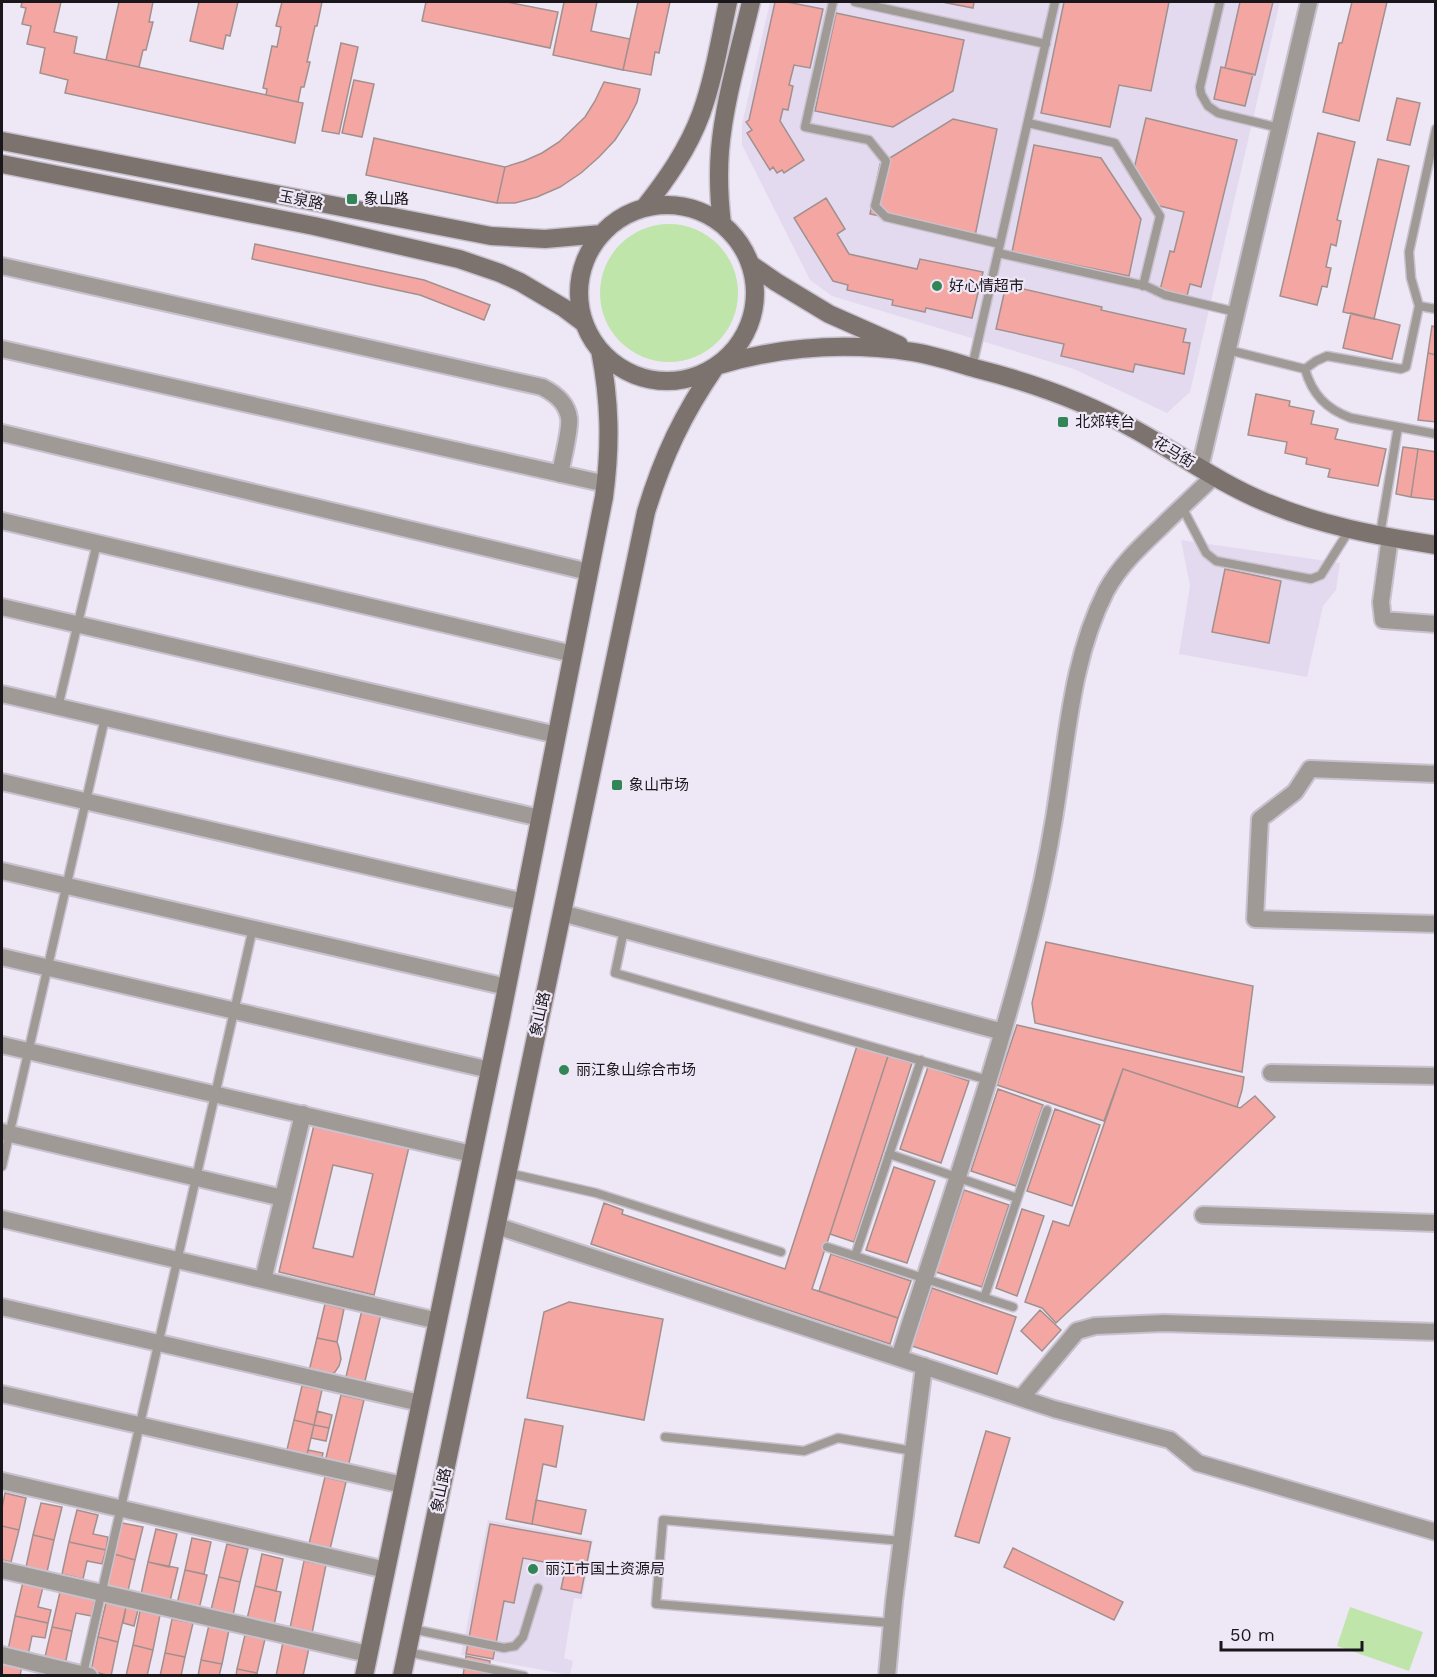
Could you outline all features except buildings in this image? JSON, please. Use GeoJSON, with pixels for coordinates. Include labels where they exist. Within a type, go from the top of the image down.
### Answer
{"type":"FeatureCollection","features":[{"type":"Feature","properties":{"kind":"main road"},"geometry":{"type":"LineString","coordinates":[[644,208],[677,163],[700,115],[729,2]]}},
{"type":"Feature","properties":{"kind":"main road"},"geometry":{"type":"LineString","coordinates":[[722,224],[719,178],[722,132],[751,2]]}},
{"type":"Feature","properties":{"kind":"main road","name":"玉泉路"},"geometry":{"type":"LineString","coordinates":[[2,141],[491,236],[545,239],[602,234]]}},
{"type":"Feature","properties":{"kind":"main road","name":"玉泉路"},"geometry":{"type":"LineString","coordinates":[[2,164],[302,223],[459,259],[520,282],[564,308],[584,323]]}},
{"type":"Feature","properties":{"kind":"main road"},"geometry":{"type":"LineString","coordinates":[[660,205],[684,207],[708,215],[722,224],[734,235],[750,264],[755,297],[753,313],[747,329],[729,356],[701,374],[669,381],[636,376],[610,361],[590,337],[580,308],[579,293],[580,278],[585,262],[592,247],[602,234],[614,222],[628,214],[660,205]]}},
{"type":"Feature","properties":{"kind":"main road","name":"花马街"},"geometry":{"type":"LineString","coordinates":[[750,264],[829,314],[914,352]]}},
{"type":"Feature","properties":{"kind":"main road","name":"花马街"},"geometry":{"type":"LineString","coordinates":[[716,366],[760,354],[817,347],[850,346],[914,352],[1007,376],[1084,403],[1242,491],[1281,509],[1318,522],[1436,545]]}},
{"type":"Feature","properties":{"kind":"main road"},"geometry":{"type":"LineString","coordinates":[[364,1676],[507,987],[606,484],[609,421],[600,351]]}},
{"type":"Feature","properties":{"kind":"main road","name":"象山路"},"geometry":{"type":"LineString","coordinates":[[402,1676],[646,512],[664,456],[696,395],[716,366]]}},
{"type":"Feature","properties":{"kind":"street"},"geometry":{"type":"LineString","coordinates":[[899,1358],[1012,1005],[1045,869],[1067,722],[1082,653],[1100,604],[1118,572],[1131,556],[1182,507],[1207,472],[1236,312],[1309,2]]}},
{"type":"Feature","properties":{"kind":"street"},"geometry":{"type":"LineString","coordinates":[[2,266],[542,387],[552,392],[560,400],[570,419],[560,474]]}},
{"type":"Feature","properties":{"kind":"street"},"geometry":{"type":"LineString","coordinates":[[2,349],[606,484]]}},
{"type":"Feature","properties":{"kind":"street"},"geometry":{"type":"LineString","coordinates":[[2,433],[589,572]]}},
{"type":"Feature","properties":{"kind":"street"},"geometry":{"type":"LineString","coordinates":[[2,521],[573,654]]}},
{"type":"Feature","properties":{"kind":"street"},"geometry":{"type":"LineString","coordinates":[[1385,536],[1381,602],[1383,620],[1436,624]]}},
{"type":"Feature","properties":{"kind":"street"},"geometry":{"type":"LineString","coordinates":[[2,607],[557,735]]}},
{"type":"Feature","properties":{"kind":"street"},"geometry":{"type":"LineString","coordinates":[[2,694],[540,818]]}},
{"type":"Feature","properties":{"kind":"street"},"geometry":{"type":"LineString","coordinates":[[1436,774],[1310,768],[1295,792],[1260,819],[1256,919],[1436,924]]}},
{"type":"Feature","properties":{"kind":"street"},"geometry":{"type":"LineString","coordinates":[[2,782],[524,902]]}},
{"type":"Feature","properties":{"kind":"street"},"geometry":{"type":"LineString","coordinates":[[2,871],[507,987]]}},
{"type":"Feature","properties":{"kind":"street"},"geometry":{"type":"LineString","coordinates":[[562,913],[1003,1032]]}},
{"type":"Feature","properties":{"kind":"street"},"geometry":{"type":"LineString","coordinates":[[2,957],[490,1070]]}},
{"type":"Feature","properties":{"kind":"street"},"geometry":{"type":"LineString","coordinates":[[2,1045],[472,1154]]}},
{"type":"Feature","properties":{"kind":"street"},"geometry":{"type":"LineString","coordinates":[[1271,1073],[1436,1076]]}},
{"type":"Feature","properties":{"kind":"street"},"geometry":{"type":"LineString","coordinates":[[263,1280],[303,1114]]}},
{"type":"Feature","properties":{"kind":"street"},"geometry":{"type":"LineString","coordinates":[[5,1132],[283,1198]]}},
{"type":"Feature","properties":{"kind":"street"},"geometry":{"type":"LineString","coordinates":[[1203,1215],[1436,1223]]}},
{"type":"Feature","properties":{"kind":"street"},"geometry":{"type":"LineString","coordinates":[[2,1219],[438,1321]]}},
{"type":"Feature","properties":{"kind":"street"},"geometry":{"type":"LineString","coordinates":[[496,1226],[1054,1409],[1170,1440],[1198,1463],[1436,1532]]}},
{"type":"Feature","properties":{"kind":"street"},"geometry":{"type":"LineString","coordinates":[[2,1307],[420,1403]]}},
{"type":"Feature","properties":{"kind":"street"},"geometry":{"type":"LineString","coordinates":[[1021,1398],[1077,1331],[1095,1326],[1164,1323],[1436,1332]]}},
{"type":"Feature","properties":{"kind":"street"},"geometry":{"type":"LineString","coordinates":[[887,1676],[924,1366]]}},
{"type":"Feature","properties":{"kind":"street"},"geometry":{"type":"LineString","coordinates":[[2,1394],[403,1485]]}},
{"type":"Feature","properties":{"kind":"street"},"geometry":{"type":"LineString","coordinates":[[2,1481],[386,1570]]}},
{"type":"Feature","properties":{"kind":"street"},"geometry":{"type":"LineString","coordinates":[[2,1570],[368,1654]]}},
{"type":"Feature","properties":{"kind":"street"},"geometry":{"type":"LineString","coordinates":[[2,1655],[86,1675]]}},
{"type":"Feature","properties":{"kind":"lane"},"geometry":{"type":"LineString","coordinates":[[833,2],[805,127],[869,140],[886,161],[875,206],[886,217],[1000,244]]}},
{"type":"Feature","properties":{"kind":"lane"},"geometry":{"type":"LineString","coordinates":[[855,2],[1046,44]]}},
{"type":"Feature","properties":{"kind":"lane"},"geometry":{"type":"LineString","coordinates":[[972,367],[1055,2]]}},
{"type":"Feature","properties":{"kind":"lane"},"geometry":{"type":"LineString","coordinates":[[1220,2],[1200,87],[1204,100],[1218,113],[1280,128]]}},
{"type":"Feature","properties":{"kind":"lane"},"geometry":{"type":"LineString","coordinates":[[1028,123],[1115,143],[1160,216],[1143,286]]}},
{"type":"Feature","properties":{"kind":"lane"},"geometry":{"type":"LineString","coordinates":[[1228,350],[1305,369],[1328,356],[1401,369],[1406,367],[1419,306],[1411,278],[1409,252],[1436,129]]}},
{"type":"Feature","properties":{"kind":"lane"},"geometry":{"type":"LineString","coordinates":[[998,253],[1143,286],[1165,295],[1236,312]]}},
{"type":"Feature","properties":{"kind":"lane"},"geometry":{"type":"LineString","coordinates":[[1419,306],[1436,309]]}},
{"type":"Feature","properties":{"kind":"lane"},"geometry":{"type":"LineString","coordinates":[[1305,369],[1314,392],[1330,408],[1351,418],[1436,434]]}},
{"type":"Feature","properties":{"kind":"lane"},"geometry":{"type":"LineString","coordinates":[[1385,536],[1398,427]]}},
{"type":"Feature","properties":{"kind":"lane"},"geometry":{"type":"LineString","coordinates":[[1182,507],[1206,553],[1216,561],[1311,579],[1321,575],[1350,529]]}},
{"type":"Feature","properties":{"kind":"lane"},"geometry":{"type":"LineString","coordinates":[[57,707],[97,543]]}},
{"type":"Feature","properties":{"kind":"lane"},"geometry":{"type":"LineString","coordinates":[[2,1166],[5,1132],[28,1051],[105,717]]}},
{"type":"Feature","properties":{"kind":"lane"},"geometry":{"type":"LineString","coordinates":[[86,1675],[101,1593],[253,928]]}},
{"type":"Feature","properties":{"kind":"lane"},"geometry":{"type":"LineString","coordinates":[[624,930],[615,973],[988,1080]]}},
{"type":"Feature","properties":{"kind":"lane"},"geometry":{"type":"LineString","coordinates":[[855,1256],[921,1060]]}},
{"type":"Feature","properties":{"kind":"lane"},"geometry":{"type":"LineString","coordinates":[[984,1298],[1047,1110]]}},
{"type":"Feature","properties":{"kind":"lane"},"geometry":{"type":"LineString","coordinates":[[889,1154],[1017,1198]]}},
{"type":"Feature","properties":{"kind":"lane"},"geometry":{"type":"LineString","coordinates":[[507,1173],[596,1193],[781,1252]]}},
{"type":"Feature","properties":{"kind":"lane"},"geometry":{"type":"LineString","coordinates":[[827,1247],[1013,1307]]}},
{"type":"Feature","properties":{"kind":"lane"},"geometry":{"type":"LineString","coordinates":[[665,1437],[804,1451],[838,1438],[913,1451]]}},
{"type":"Feature","properties":{"kind":"lane"},"geometry":{"type":"LineString","coordinates":[[892,1623],[656,1604],[663,1520],[902,1541]]}},
{"type":"Feature","properties":{"kind":"lane"},"geometry":{"type":"LineString","coordinates":[[412,1629],[504,1648],[515,1646],[523,1637],[538,1588]]}},
{"type":"Feature","properties":{"kind":"lane"},"geometry":{"type":"LineString","coordinates":[[407,1652],[524,1676]]}},
{"type":"Feature","properties":{"kind":"shaded area"},"geometry":{"type":"Polygon","coordinates":[[[770,2],[1280,2],[1190,392],[1167,413],[1074,369],[832,296],[810,280],[742,145],[742,124],[770,2]]]}},
{"type":"Feature","properties":{"kind":"shaded area"},"geometry":{"type":"Polygon","coordinates":[[[1181,540],[1340,563],[1336,590],[1323,606],[1307,677],[1179,654],[1190,586],[1181,540]]]}},
{"type":"Feature","properties":{"kind":"shaded area","name":"丽江市国土资源局"},"geometry":{"type":"Polygon","coordinates":[[[488,1520],[593,1540],[582,1599],[574,1598],[564,1658],[573,1661],[570,1675],[461,1655],[488,1520]]]}},
{"type":"Feature","properties":{"kind":"green space"},"geometry":{"type":"Polygon","coordinates":[[[669,224],[696,229],[708,235],[718,244],[727,254],[733,266],[738,293],[733,320],[727,332],[718,342],[708,351],[696,357],[669,362],[642,357],[630,351],[620,342],[611,332],[605,320],[600,293],[605,266],[611,254],[620,244],[630,235],[642,229],[669,224]]]}},
{"type":"Feature","properties":{"kind":"green space"},"geometry":{"type":"Polygon","coordinates":[[[1350,1607],[1423,1632],[1409,1671],[1337,1646],[1350,1607]]]}},
{"type":"Feature","properties":{"kind":"place","name":"象山路"},"geometry":{"type":"Point","coordinates":[352,199]}},
{"type":"Feature","properties":{"kind":"place","name":"好心情超市"},"geometry":{"type":"Point","coordinates":[937,286]}},
{"type":"Feature","properties":{"kind":"place","name":"北郊转台"},"geometry":{"type":"Point","coordinates":[1063,422]}},
{"type":"Feature","properties":{"kind":"place","name":"象山市场"},"geometry":{"type":"Point","coordinates":[617,785]}},
{"type":"Feature","properties":{"kind":"place","name":"丽江象山综合市场"},"geometry":{"type":"Point","coordinates":[564,1070]}},
{"type":"Feature","properties":{"kind":"place","name":"丽江市国土资源局"},"geometry":{"type":"Point","coordinates":[533,1569]}}]}
